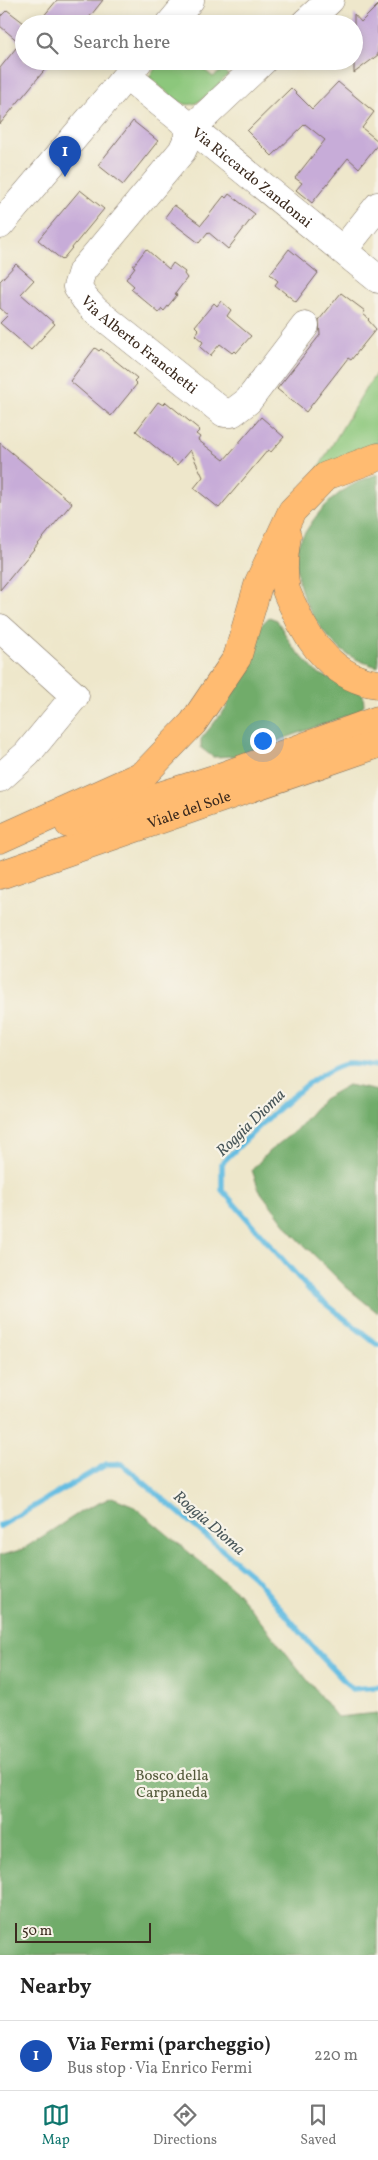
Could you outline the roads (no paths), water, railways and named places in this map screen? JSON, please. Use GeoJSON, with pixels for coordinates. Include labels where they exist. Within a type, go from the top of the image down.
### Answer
{"type":"FeatureCollection","features":[{"type":"Feature","properties":{"kind":"highway"},"geometry":{"type":"LineString","coordinates":[[0,839],[144,774],[193,723],[237,658],[259,582],[292,511],[326,476],[378,457]]}},
{"type":"Feature","properties":{"kind":"highway"},"geometry":{"type":"LineString","coordinates":[[292,511],[283,560],[286,591],[304,631],[328,661],[363,682],[378,684]]}},
{"type":"Feature","properties":{"kind":"highway","name":"Viale del Sole"},"geometry":{"type":"LineString","coordinates":[[0,846],[220,776],[378,720]]}},
{"type":"Feature","properties":{"kind":"highway","name":"Viale del Sole"},"geometry":{"type":"LineString","coordinates":[[0,875],[378,744]]}},
{"type":"Feature","properties":{"kind":"street"},"geometry":{"type":"LineString","coordinates":[[178,15],[190,0]]}},
{"type":"Feature","properties":{"kind":"street"},"geometry":{"type":"LineString","coordinates":[[314,15],[330,0]]}},
{"type":"Feature","properties":{"kind":"street"},"geometry":{"type":"LineString","coordinates":[[0,225],[131,70]]}},
{"type":"Feature","properties":{"kind":"street","name":"Via Riccardo Zandonai"},"geometry":{"type":"LineString","coordinates":[[135,70],[193,127],[378,278]]}},
{"type":"Feature","properties":{"kind":"street","name":"Via Alberto Franchetti"},"geometry":{"type":"LineString","coordinates":[[254,70],[193,127],[182,151],[82,271],[77,286],[95,310],[224,413],[232,413],[248,401],[306,326]]}},
{"type":"Feature","properties":{"kind":"street"},"geometry":{"type":"LineString","coordinates":[[344,249],[378,206]]}},
{"type":"Feature","properties":{"kind":"street"},"geometry":{"type":"LineString","coordinates":[[0,628],[75,696],[27,754],[0,778]]}},
{"type":"Feature","properties":{"kind":"waterway","name":"Roggia Dioma"},"geometry":{"type":"LineString","coordinates":[[378,1066],[348,1063],[329,1071],[296,1093],[222,1163],[222,1190],[312,1293],[378,1345]]}},
{"type":"Feature","properties":{"kind":"waterway","name":"Roggia Dioma"},"geometry":{"type":"LineString","coordinates":[[0,1526],[107,1464],[122,1464],[254,1577],[319,1654],[352,1689],[378,1687]]}},
{"type":"Feature","properties":{"kind":"place","name":"Via Fermi (parcheggio)"},"geometry":{"type":"Point","coordinates":[65,177]}},
{"type":"Feature","properties":{"kind":"park label","name":"Bosco della Carpaneda"},"geometry":{"type":"Point","coordinates":[172,1784]}}]}
